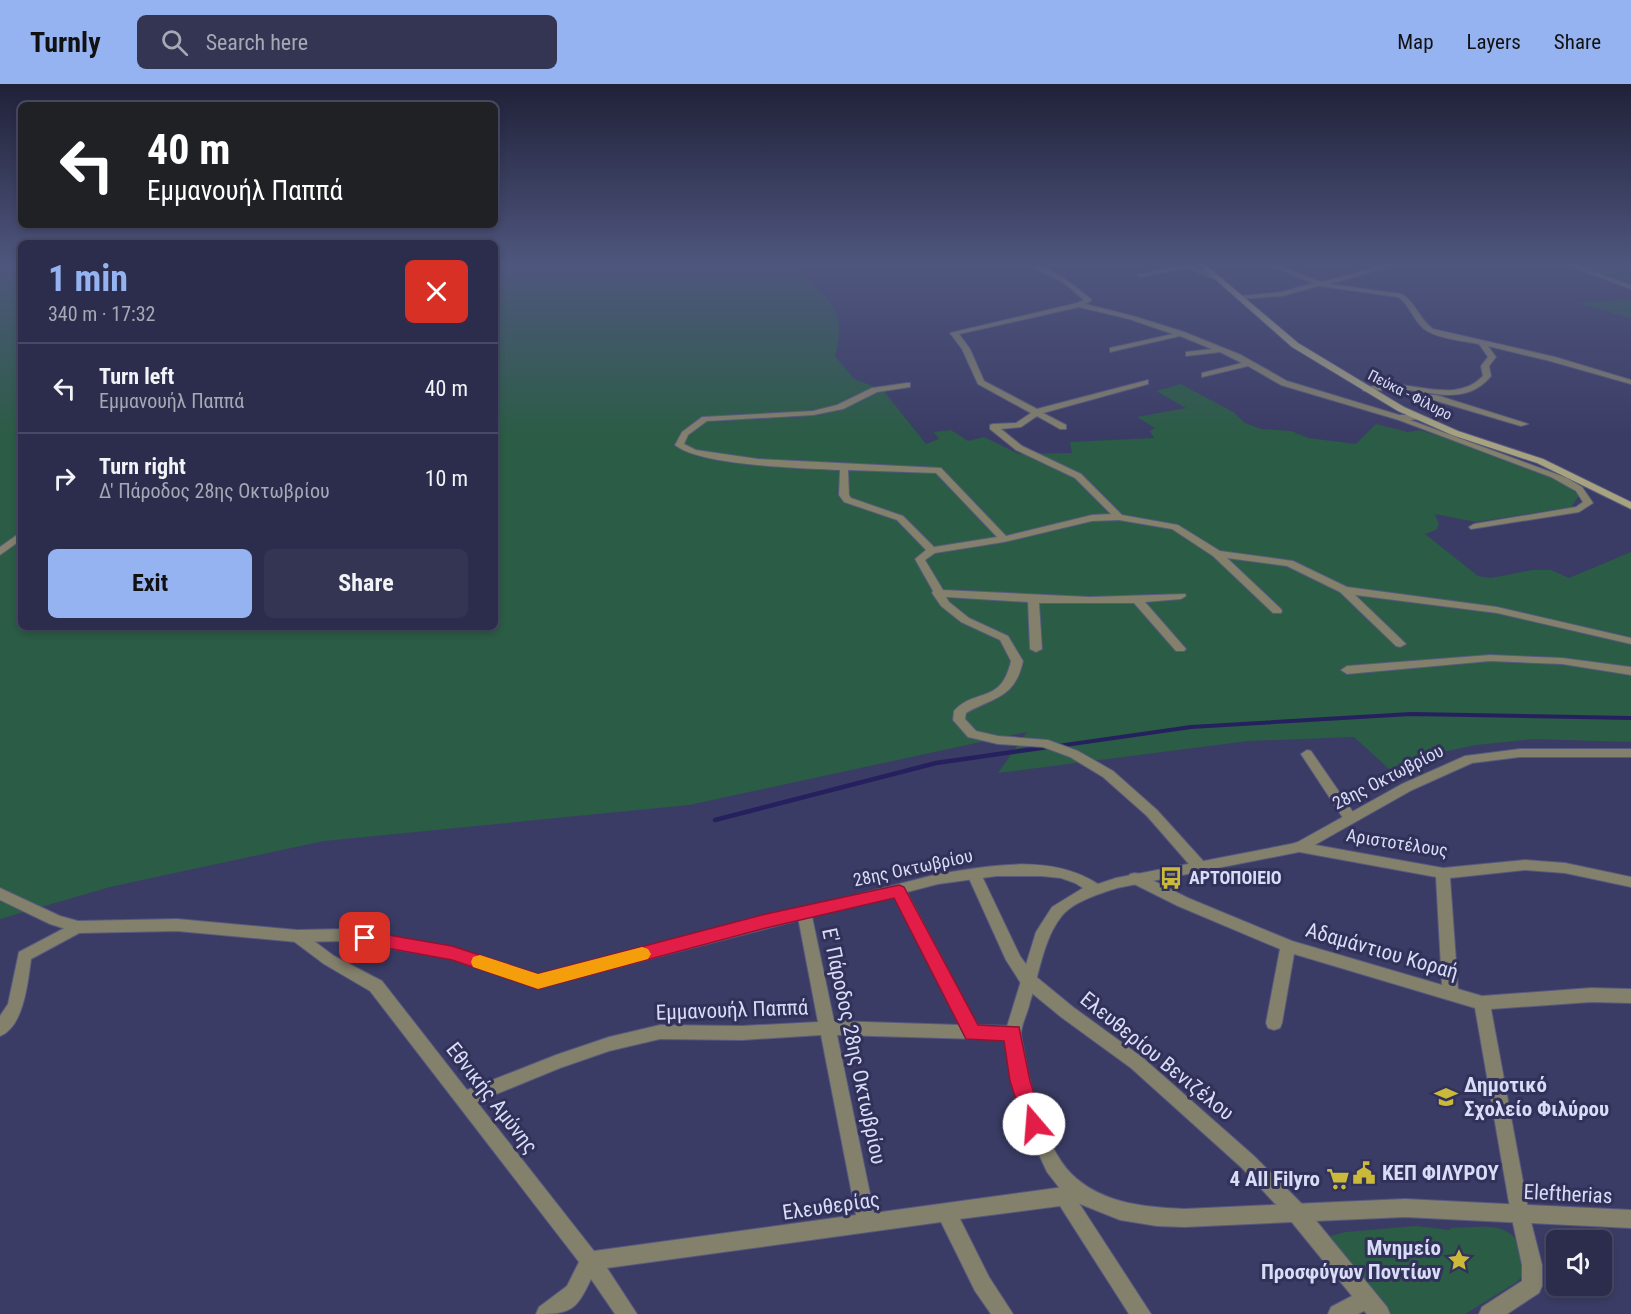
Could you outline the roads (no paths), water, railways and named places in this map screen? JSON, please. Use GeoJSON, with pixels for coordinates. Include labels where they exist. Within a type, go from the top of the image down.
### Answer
{"type":"FeatureCollection","features":[{"type":"Feature","properties":{"kind":"main road","name":"Πεύκα - Φίλυρο"},"geometry":{"type":"LineString","coordinates":[[1269,322],[1295,345],[1417,417],[1540,461],[1631,506]]}},
{"type":"Feature","properties":{"kind":"street"},"geometry":{"type":"LineString","coordinates":[[1003,322],[953,334],[966,349],[981,382],[1063,427]]}},
{"type":"Feature","properties":{"kind":"street"},"geometry":{"type":"LineString","coordinates":[[1147,322],[1222,350],[1284,383],[1399,418],[1536,468],[1571,484],[1587,498],[1588,503],[1579,509],[1474,527]]}},
{"type":"Feature","properties":{"kind":"street"},"geometry":{"type":"LineString","coordinates":[[1421,322],[1424,327],[1552,359],[1631,382]]}},
{"type":"Feature","properties":{"kind":"street"},"geometry":{"type":"LineString","coordinates":[[1113,350],[1181,334]]}},
{"type":"Feature","properties":{"kind":"street"},"geometry":{"type":"LineString","coordinates":[[1366,388],[1401,387],[1451,393],[1474,387],[1487,376],[1485,366],[1492,357],[1482,343]]}},
{"type":"Feature","properties":{"kind":"street"},"geometry":{"type":"LineString","coordinates":[[1189,354],[1222,350]]}},
{"type":"Feature","properties":{"kind":"street"},"geometry":{"type":"LineString","coordinates":[[1205,375],[1249,363]]}},
{"type":"Feature","properties":{"kind":"street"},"geometry":{"type":"LineString","coordinates":[[1119,517],[1078,476],[1019,448],[993,428],[999,424],[1018,424],[1037,412],[1145,382]]}},
{"type":"Feature","properties":{"kind":"street"},"geometry":{"type":"LineString","coordinates":[[907,386],[875,390],[840,407],[813,412],[705,419],[685,434],[679,444],[688,452],[714,457],[844,468],[938,470],[1004,539]]}},
{"type":"Feature","properties":{"kind":"street"},"geometry":{"type":"LineString","coordinates":[[1366,388],[1426,395],[1524,424]]}},
{"type":"Feature","properties":{"kind":"street"},"geometry":{"type":"LineString","coordinates":[[1399,418],[1417,417]]}},
{"type":"Feature","properties":{"kind":"street"},"geometry":{"type":"LineString","coordinates":[[844,468],[844,495],[847,500],[900,518],[932,550]]}},
{"type":"Feature","properties":{"kind":"street"},"geometry":{"type":"LineString","coordinates":[[1200,867],[1152,813],[1108,774],[1074,754],[1044,742],[998,740],[972,734],[959,720],[960,711],[974,702],[1003,691],[1013,682],[1017,661],[1004,638],[965,620],[945,604],[920,559],[932,550],[1004,539],[1092,518],[1119,517],[1175,526],[1217,554],[1277,611]]}},
{"type":"Feature","properties":{"kind":"street"},"geometry":{"type":"LineString","coordinates":[[0,552],[18,537]]}},
{"type":"Feature","properties":{"kind":"street"},"geometry":{"type":"LineString","coordinates":[[1217,554],[1289,563],[1344,590],[1400,645]]}},
{"type":"Feature","properties":{"kind":"street"},"geometry":{"type":"LineString","coordinates":[[1344,590],[1497,610],[1631,641]]}},
{"type":"Feature","properties":{"kind":"street"},"geometry":{"type":"LineString","coordinates":[[937,593],[1033,599],[1138,601],[1181,596]]}},
{"type":"Feature","properties":{"kind":"street"},"geometry":{"type":"LineString","coordinates":[[1033,599],[1036,649]]}},
{"type":"Feature","properties":{"kind":"street"},"geometry":{"type":"LineString","coordinates":[[1138,601],[1180,649]]}},
{"type":"Feature","properties":{"kind":"street"},"geometry":{"type":"LineString","coordinates":[[1347,670],[1490,658],[1562,661],[1631,671]]}},
{"type":"Feature","properties":{"kind":"street","name":"28ης Οκτωβρίου"},"geometry":{"type":"LineString","coordinates":[[78,927],[177,925],[297,936],[346,935],[452,953],[538,981],[804,912],[899,891],[938,879],[1019,870],[1053,872],[1083,880],[1095,889],[1135,878],[1299,847],[1407,787],[1470,759],[1520,753],[1631,753]]}},
{"type":"Feature","properties":{"kind":"street"},"geometry":{"type":"LineString","coordinates":[[1306,754],[1350,818]]}},
{"type":"Feature","properties":{"kind":"street","name":"Αριστοτέλους"},"geometry":{"type":"LineString","coordinates":[[1299,847],[1443,873],[1525,865],[1565,868],[1631,882]]}},
{"type":"Feature","properties":{"kind":"street"},"geometry":{"type":"LineString","coordinates":[[1443,873],[1450,992]]}},
{"type":"Feature","properties":{"kind":"street","name":"Ελευθερίου Βενιζέλου"},"geometry":{"type":"LineString","coordinates":[[974,874],[1014,960],[1028,980],[1175,1095],[1248,1162],[1297,1213],[1380,1314]]}},
{"type":"Feature","properties":{"kind":"street","name":"Αδαμάντιου Κοραή"},"geometry":{"type":"LineString","coordinates":[[1135,878],[1183,902],[1288,946],[1482,1003],[1592,995],[1631,996]]}},
{"type":"Feature","properties":{"kind":"street"},"geometry":{"type":"LineString","coordinates":[[1095,889],[1067,903],[1054,915],[1044,932],[1012,1033],[1020,1081],[1034,1124],[1053,1166],[1141,1314]]}},
{"type":"Feature","properties":{"kind":"street"},"geometry":{"type":"LineString","coordinates":[[899,891],[973,1033]]}},
{"type":"Feature","properties":{"kind":"street"},"geometry":{"type":"LineString","coordinates":[[0,894],[55,920],[78,927]]}},
{"type":"Feature","properties":{"kind":"street","name":"Ε' Πάροδος 28ης Οκτωβρίου"},"geometry":{"type":"LineString","coordinates":[[804,912],[867,1224]]}},
{"type":"Feature","properties":{"kind":"street"},"geometry":{"type":"LineString","coordinates":[[0,1029],[16,1006],[24,956],[78,927]]}},
{"type":"Feature","properties":{"kind":"street","name":"Εθνικής Αμύνης"},"geometry":{"type":"LineString","coordinates":[[297,936],[329,960],[376,986],[590,1261],[627,1314]]}},
{"type":"Feature","properties":{"kind":"street"},"geometry":{"type":"LineString","coordinates":[[1274,1023],[1288,946]]}},
{"type":"Feature","properties":{"kind":"street"},"geometry":{"type":"LineString","coordinates":[[1482,1003],[1520,1214],[1532,1265],[1532,1286],[1489,1314]]}},
{"type":"Feature","properties":{"kind":"street","name":"Εμμανουήλ Παππά"},"geometry":{"type":"LineString","coordinates":[[464,1099],[567,1058],[609,1044],[660,1032],[742,1033],[829,1028],[1012,1033]]}},
{"type":"Feature","properties":{"kind":"street","name":"Eleftherias"},"geometry":{"type":"LineString","coordinates":[[1070,1194],[1106,1206],[1157,1217],[1427,1208],[1631,1219]]}},
{"type":"Feature","properties":{"kind":"street","name":"Ελευθερίας"},"geometry":{"type":"LineString","coordinates":[[590,1261],[1070,1194]]}},
{"type":"Feature","properties":{"kind":"street"},"geometry":{"type":"LineString","coordinates":[[946,1212],[982,1284],[1003,1314]]}},
{"type":"Feature","properties":{"kind":"street"},"geometry":{"type":"LineString","coordinates":[[546,1314],[574,1293],[590,1261]]}},
{"type":"Feature","properties":{"kind":"street"},"geometry":{"type":"LineString","coordinates":[[1338,1314],[1366,1299]]}},
{"type":"Feature","properties":{"kind":"waterway"},"geometry":{"type":"LineString","coordinates":[[1061,746],[1058,746],[1191,727],[1411,714],[1631,718]]}},
{"type":"Feature","properties":{"kind":"waterway"},"geometry":{"type":"LineString","coordinates":[[715,820],[936,763],[1048,747]]}},
{"type":"Feature","properties":{"kind":"place","name":"ΑΡΤΟΠΟΙΕΙΟ"},"geometry":{"type":"Point","coordinates":[1171,878]}},
{"type":"Feature","properties":{"kind":"place","name":"Δημοτικό Σχολείο Φιλύρου"},"geometry":{"type":"Point","coordinates":[1446,1097]}},
{"type":"Feature","properties":{"kind":"place","name":"ΚΕΠ ΦΙΛΥΡΟΥ"},"geometry":{"type":"Point","coordinates":[1364,1173]}},
{"type":"Feature","properties":{"kind":"place","name":"4 All Filyro"},"geometry":{"type":"Point","coordinates":[1338,1179]}},
{"type":"Feature","properties":{"kind":"place","name":"Μνημείο Προσφύγων Ποντίων"},"geometry":{"type":"Point","coordinates":[1459,1260]}}]}
